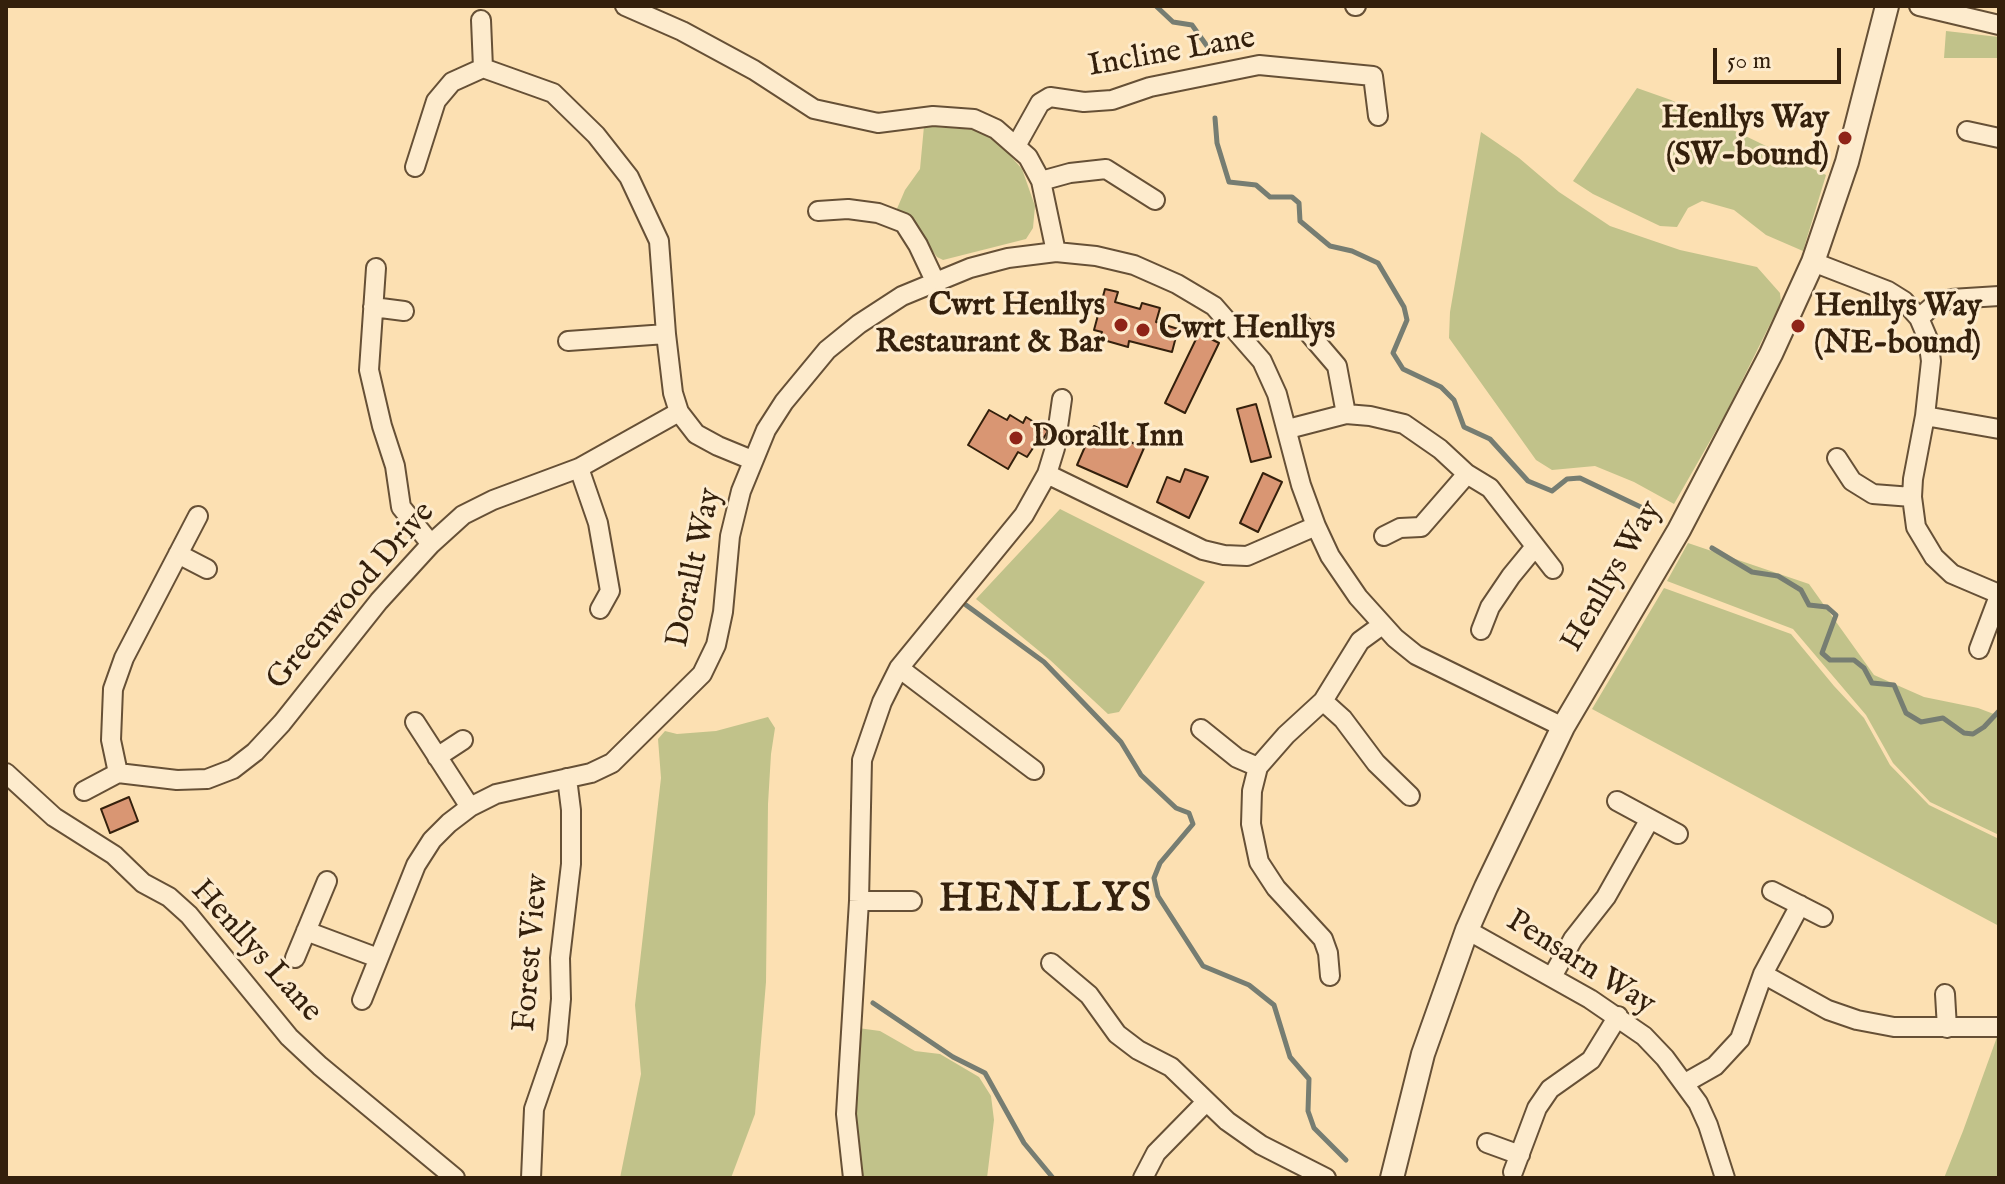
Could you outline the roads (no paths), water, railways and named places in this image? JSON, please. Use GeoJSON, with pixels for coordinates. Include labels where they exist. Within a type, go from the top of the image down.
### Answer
{"type":"FeatureCollection","features":[{"type":"Feature","properties":{"kind":"street"},"geometry":{"type":"LineString","coordinates":[[625,6],[682,31],[754,70],[814,109],[878,123],[933,116],[974,119],[996,129],[1028,157],[1041,181],[1056,252]]}},
{"type":"Feature","properties":{"kind":"street","name":"Henllys Way"},"geometry":{"type":"LineString","coordinates":[[1392,1178],[1423,1054],[1467,930],[1563,727],[1679,530],[1771,354],[1813,262],[1847,162],[1887,6]]}},
{"type":"Feature","properties":{"kind":"street"},"geometry":{"type":"LineString","coordinates":[[1919,6],[1999,25]]}},
{"type":"Feature","properties":{"kind":"street"},"geometry":{"type":"LineString","coordinates":[[481,20],[483,68]]}},
{"type":"Feature","properties":{"kind":"street","name":"Incline Lane"},"geometry":{"type":"LineString","coordinates":[[1016,146],[1040,103],[1050,97],[1084,102],[1112,100],[1150,87],[1259,65],[1373,76],[1378,116]]}},
{"type":"Feature","properties":{"kind":"street"},"geometry":{"type":"LineString","coordinates":[[415,167],[436,101],[452,82],[483,68],[553,93],[596,135],[629,177],[659,241],[666,334],[673,393],[679,412],[696,434],[752,460]]}},
{"type":"Feature","properties":{"kind":"street"},"geometry":{"type":"LineString","coordinates":[[1967,131],[1999,138]]}},
{"type":"Feature","properties":{"kind":"street"},"geometry":{"type":"LineString","coordinates":[[1041,181],[1070,173],[1106,169],[1155,200]]}},
{"type":"Feature","properties":{"kind":"street"},"geometry":{"type":"LineString","coordinates":[[818,211],[848,209],[878,213],[904,223],[935,281]]}},
{"type":"Feature","properties":{"kind":"street","name":"Dorallt Way"},"geometry":{"type":"LineString","coordinates":[[362,1000],[416,865],[432,840],[470,807],[496,794],[591,773],[612,763],[702,674],[716,645],[723,612],[730,536],[752,460],[784,402],[827,350],[859,324],[902,296],[935,281],[1008,258],[1056,252],[1096,256],[1134,265],[1177,284],[1214,306],[1262,361],[1277,394],[1301,485],[1316,526],[1330,556],[1358,597],[1382,625],[1416,655],[1563,727]]}},
{"type":"Feature","properties":{"kind":"street"},"geometry":{"type":"LineString","coordinates":[[1813,262],[1888,291],[1904,301],[1919,318],[1928,339],[1931,361],[1912,497],[1916,527],[1934,557],[1952,574],[1999,595],[1979,649]]}},
{"type":"Feature","properties":{"kind":"street"},"geometry":{"type":"LineString","coordinates":[[376,268],[369,370],[395,466],[401,507],[431,544]]}},
{"type":"Feature","properties":{"kind":"street"},"geometry":{"type":"LineString","coordinates":[[1919,318],[1934,305],[1951,299],[1999,296]]}},
{"type":"Feature","properties":{"kind":"street"},"geometry":{"type":"LineString","coordinates":[[373,307],[404,311]]}},
{"type":"Feature","properties":{"kind":"street"},"geometry":{"type":"LineString","coordinates":[[1301,324],[1337,366],[1346,414]]}},
{"type":"Feature","properties":{"kind":"street"},"geometry":{"type":"LineString","coordinates":[[568,341],[666,334]]}},
{"type":"Feature","properties":{"kind":"street"},"geometry":{"type":"LineString","coordinates":[[853,1178],[846,1114],[859,901],[862,760],[882,702],[899,668],[1024,515],[1047,474],[1055,448],[1062,399]]}},
{"type":"Feature","properties":{"kind":"street","name":"Greenwood Drive"},"geometry":{"type":"LineString","coordinates":[[118,773],[177,780],[215,777],[233,769],[255,752],[282,723],[379,601],[431,544],[463,515],[493,500],[579,468],[679,412]]}},
{"type":"Feature","properties":{"kind":"street"},"geometry":{"type":"LineString","coordinates":[[1288,429],[1346,414],[1404,424],[1440,449],[1467,474],[1490,488],[1553,569]]}},
{"type":"Feature","properties":{"kind":"street"},"geometry":{"type":"LineString","coordinates":[[1925,416],[1999,429]]}},
{"type":"Feature","properties":{"kind":"street"},"geometry":{"type":"LineString","coordinates":[[1837,458],[1852,481],[1873,494],[1912,497]]}},
{"type":"Feature","properties":{"kind":"street"},"geometry":{"type":"LineString","coordinates":[[579,468],[598,523],[610,591],[600,609]]}},
{"type":"Feature","properties":{"kind":"street"},"geometry":{"type":"LineString","coordinates":[[1047,474],[1203,550],[1224,555],[1247,556],[1316,526]]}},
{"type":"Feature","properties":{"kind":"street"},"geometry":{"type":"LineString","coordinates":[[1384,536],[1400,528],[1421,527],[1467,474]]}},
{"type":"Feature","properties":{"kind":"street"},"geometry":{"type":"LineString","coordinates":[[84,791],[118,773],[111,740],[113,689],[124,658],[198,516]]}},
{"type":"Feature","properties":{"kind":"street"},"geometry":{"type":"LineString","coordinates":[[1481,630],[1490,607],[1534,548]]}},
{"type":"Feature","properties":{"kind":"street"},"geometry":{"type":"LineString","coordinates":[[178,554],[207,569]]}},
{"type":"Feature","properties":{"kind":"street"},"geometry":{"type":"LineString","coordinates":[[1330,976],[1323,939],[1276,888],[1259,862],[1251,824],[1252,791],[1258,767],[1286,735],[1323,701],[1360,641],[1382,625]]}},
{"type":"Feature","properties":{"kind":"street"},"geometry":{"type":"LineString","coordinates":[[899,668],[1034,770]]}},
{"type":"Feature","properties":{"kind":"street"},"geometry":{"type":"LineString","coordinates":[[1323,701],[1343,719],[1376,763],[1410,796]]}},
{"type":"Feature","properties":{"kind":"street"},"geometry":{"type":"LineString","coordinates":[[415,722],[470,807]]}},
{"type":"Feature","properties":{"kind":"street"},"geometry":{"type":"LineString","coordinates":[[1201,729],[1237,758],[1258,767]]}},
{"type":"Feature","properties":{"kind":"street"},"geometry":{"type":"LineString","coordinates":[[437,757],[463,740]]}},
{"type":"Feature","properties":{"kind":"street","name":"Henllys Lane"},"geometry":{"type":"LineString","coordinates":[[6,773],[54,817],[114,855],[143,883],[169,897],[189,915],[289,1037],[455,1178]]}},
{"type":"Feature","properties":{"kind":"street","name":"Forest View"},"geometry":{"type":"LineString","coordinates":[[531,1178],[534,1109],[557,1042],[561,999],[560,958],[571,864],[571,810],[567,778]]}},
{"type":"Feature","properties":{"kind":"street"},"geometry":{"type":"LineString","coordinates":[[1617,801],[1678,834]]}},
{"type":"Feature","properties":{"kind":"street"},"geometry":{"type":"LineString","coordinates":[[1552,977],[1573,939],[1606,897],[1650,819]]}},
{"type":"Feature","properties":{"kind":"street"},"geometry":{"type":"LineString","coordinates":[[295,958],[327,881]]}},
{"type":"Feature","properties":{"kind":"street"},"geometry":{"type":"LineString","coordinates":[[1772,891],[1823,917]]}},
{"type":"Feature","properties":{"kind":"street"},"geometry":{"type":"LineString","coordinates":[[859,901],[912,901]]}},
{"type":"Feature","properties":{"kind":"street"},"geometry":{"type":"LineString","coordinates":[[1685,1083],[1715,1066],[1740,1039],[1763,974],[1800,905]]}},
{"type":"Feature","properties":{"kind":"street","name":"Pensarn Way"},"geometry":{"type":"LineString","coordinates":[[1467,930],[1618,1016],[1644,1036],[1685,1083],[1708,1125],[1722,1177]]}},
{"type":"Feature","properties":{"kind":"street"},"geometry":{"type":"LineString","coordinates":[[306,931],[378,958]]}},
{"type":"Feature","properties":{"kind":"street"},"geometry":{"type":"LineString","coordinates":[[1051,963],[1089,995],[1117,1034],[1138,1050],[1171,1067],[1227,1121],[1295,1171],[1326,1178]]}},
{"type":"Feature","properties":{"kind":"street"},"geometry":{"type":"LineString","coordinates":[[1763,974],[1828,1010],[1857,1020],[1894,1027],[1999,1027]]}},
{"type":"Feature","properties":{"kind":"street"},"geometry":{"type":"LineString","coordinates":[[1945,994],[1947,1028]]}},
{"type":"Feature","properties":{"kind":"street"},"geometry":{"type":"LineString","coordinates":[[1487,1143],[1517,1164],[1537,1108],[1550,1089],[1591,1060],[1618,1016]]}},
{"type":"Feature","properties":{"kind":"street"},"geometry":{"type":"LineString","coordinates":[[1143,1178],[1156,1153],[1206,1102]]}},
{"type":"Feature","properties":{"kind":"waterway"},"geometry":{"type":"LineString","coordinates":[[1156,6],[1173,22],[1192,25],[1207,46]]}},
{"type":"Feature","properties":{"kind":"waterway"},"geometry":{"type":"LineString","coordinates":[[1215,118],[1217,143],[1229,182],[1256,185],[1270,197],[1292,197],[1299,203],[1300,221],[1330,246],[1352,251],[1378,263],[1404,307],[1407,320],[1393,353],[1403,369],[1441,387],[1454,400],[1464,427],[1490,439],[1528,481],[1552,491],[1567,479],[1580,478],[1647,510]]}},
{"type":"Feature","properties":{"kind":"waterway"},"geometry":{"type":"LineString","coordinates":[[1712,548],[1752,572],[1778,576],[1801,590],[1809,605],[1827,607],[1836,615],[1822,653],[1830,660],[1854,660],[1864,668],[1872,683],[1894,685],[1906,713],[1921,722],[1943,718],[1964,733],[1973,734],[1999,711]]}},
{"type":"Feature","properties":{"kind":"waterway"},"geometry":{"type":"LineString","coordinates":[[966,605],[1044,662],[1121,742],[1141,775],[1176,808],[1189,813],[1193,824],[1160,863],[1154,878],[1158,896],[1203,966],[1249,985],[1274,1005],[1290,1057],[1309,1079],[1308,1111],[1314,1128],[1346,1160]]}},
{"type":"Feature","properties":{"kind":"waterway"},"geometry":{"type":"LineString","coordinates":[[873,1003],[953,1057],[985,1073],[1024,1143],[1053,1178]]}},
{"type":"Feature","properties":{"kind":"place","name":"Henllys Way (SW-bound)"},"geometry":{"type":"Point","coordinates":[1845,138]}},
{"type":"Feature","properties":{"kind":"place","name":"Cwrt Henllys Restaurant & Bar"},"geometry":{"type":"Point","coordinates":[1121,325]}},
{"type":"Feature","properties":{"kind":"place","name":"Henllys Way (NE-bound)"},"geometry":{"type":"Point","coordinates":[1798,326]}},
{"type":"Feature","properties":{"kind":"place","name":"Cwrt Henllys"},"geometry":{"type":"Point","coordinates":[1143,330]}},
{"type":"Feature","properties":{"kind":"place","name":"Dorallt Inn"},"geometry":{"type":"Point","coordinates":[1016,438]}},
{"type":"Feature","properties":{"kind":"district","name":"HENLLYS"},"geometry":{"type":"Point","coordinates":[1046,902]}}]}
